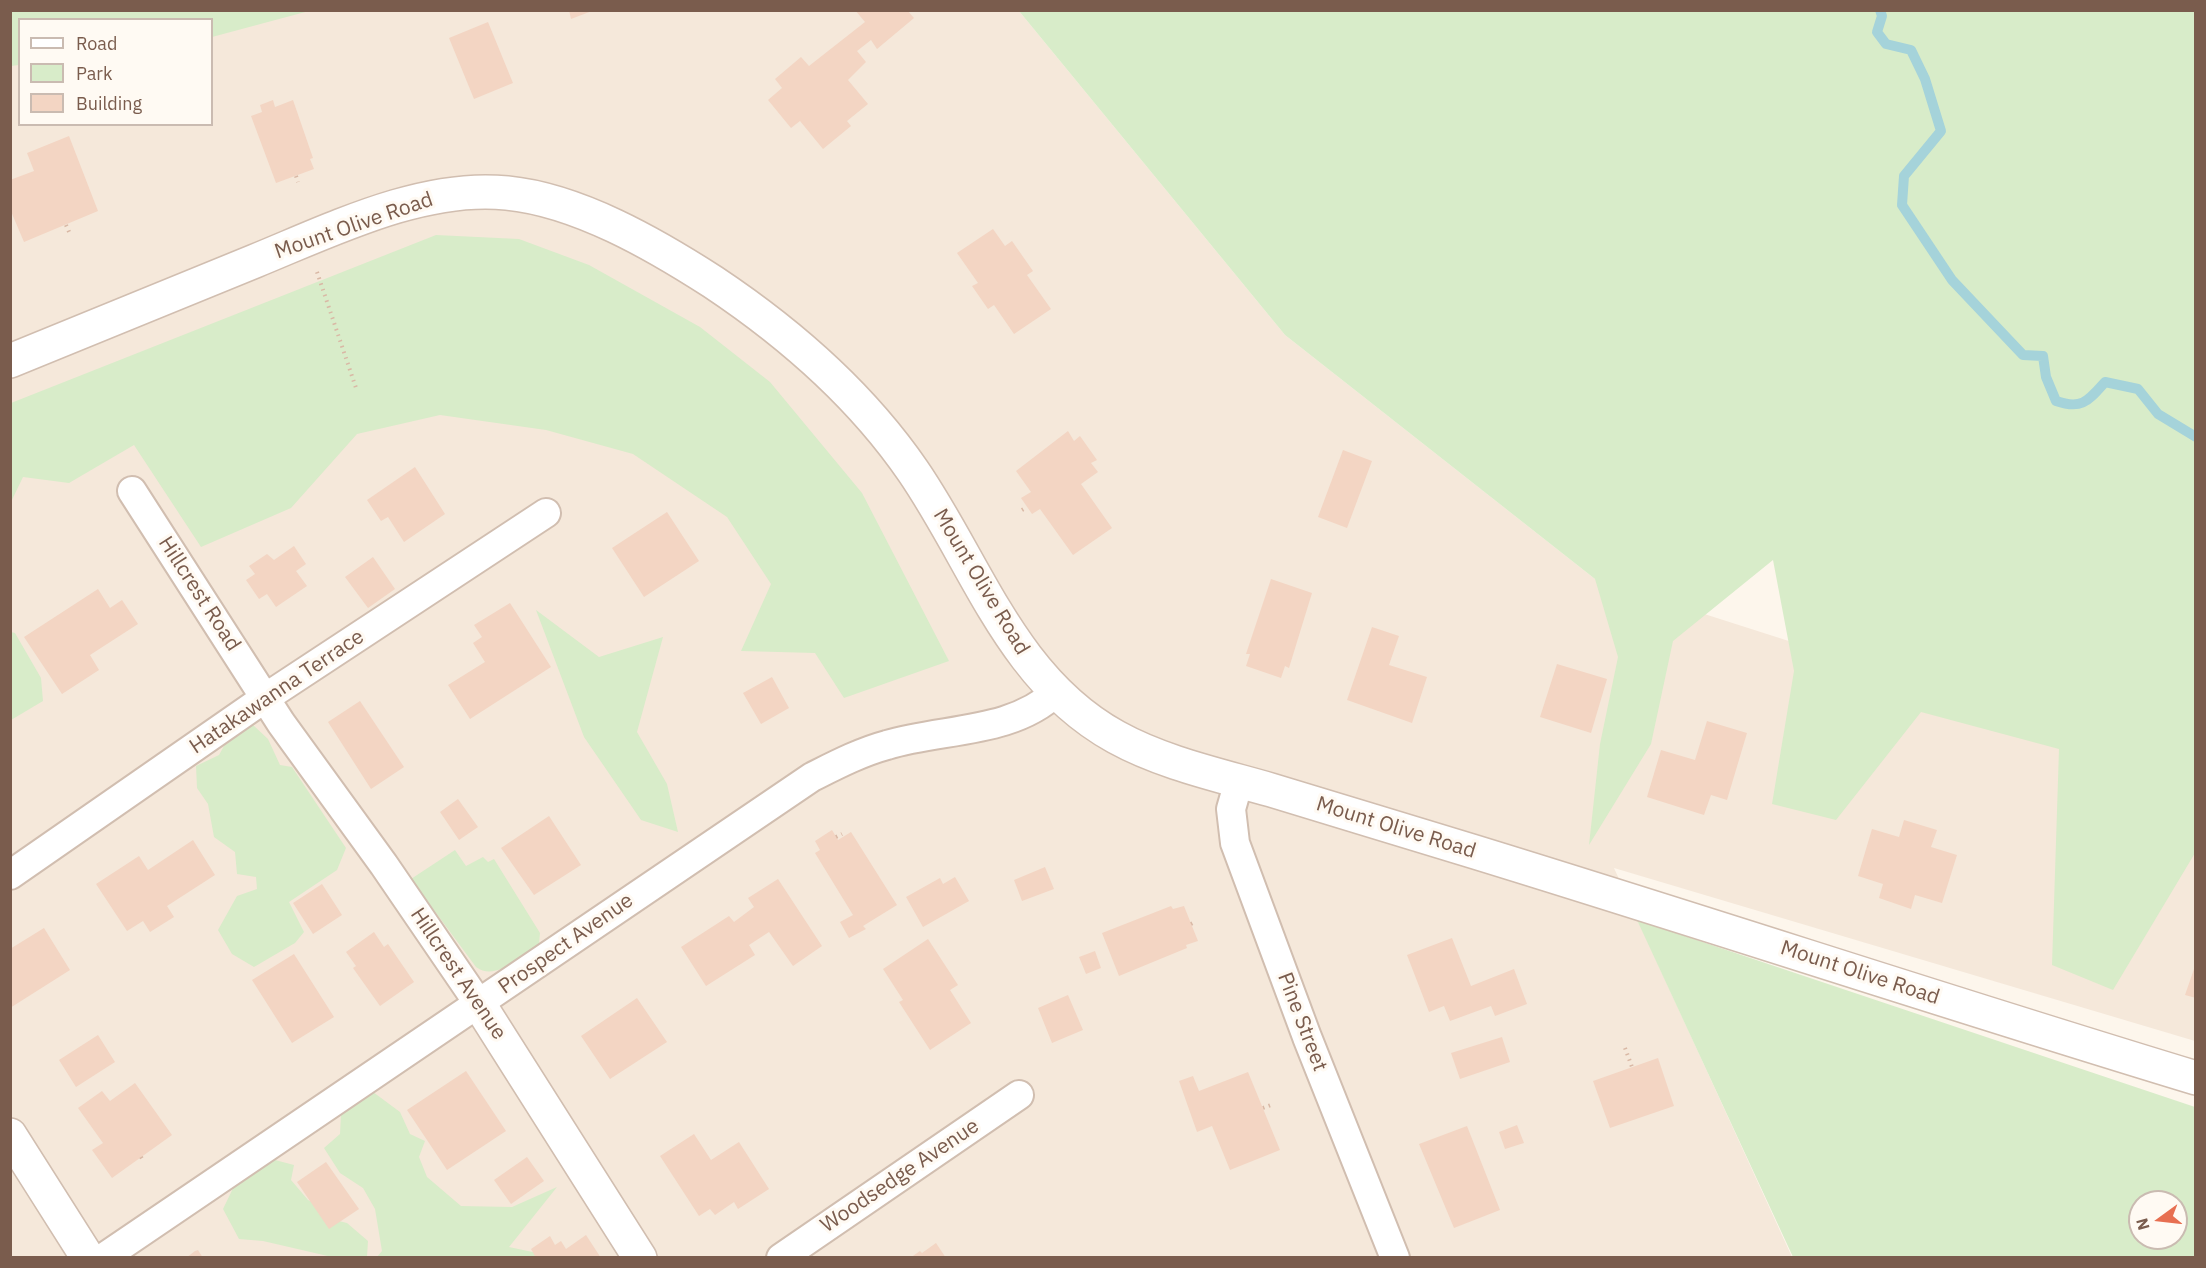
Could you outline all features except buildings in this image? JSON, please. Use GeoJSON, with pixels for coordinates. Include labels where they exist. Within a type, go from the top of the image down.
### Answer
{"type":"FeatureCollection","features":[{"type":"Feature","properties":{"kind":"street","name":"Mount Olive Road"},"geometry":{"type":"LineString","coordinates":[[10,361],[307,239],[413,201],[446,195],[504,192],[528,196],[581,213],[637,236],[694,270],[772,322],[816,359],[888,437],[917,476],[989,604],[1017,647],[1056,692],[1087,719],[1128,743],[1239,781],[1555,877],[2196,1078]]}},
{"type":"Feature","properties":{"kind":"street","name":"Hillcrest Road"},"geometry":{"type":"LineString","coordinates":[[132,491],[265,698]]}},
{"type":"Feature","properties":{"kind":"street","name":"Hatakawanna Terrace"},"geometry":{"type":"LineString","coordinates":[[10,875],[265,698],[546,513]]}},
{"type":"Feature","properties":{"kind":"street","name":"Prospect Avenue"},"geometry":{"type":"LineString","coordinates":[[103,1257],[812,777],[849,758],[888,744],[1024,715],[1043,704],[1056,692]]}},
{"type":"Feature","properties":{"kind":"street","name":"Hillcrest Avenue"},"geometry":{"type":"LineString","coordinates":[[265,698],[479,1004],[640,1257]]}},
{"type":"Feature","properties":{"kind":"street","name":"Pine Street"},"geometry":{"type":"LineString","coordinates":[[1239,781],[1231,809],[1235,843],[1307,1037],[1395,1257]]}},
{"type":"Feature","properties":{"kind":"street","name":"Woodsedge Avenue"},"geometry":{"type":"LineString","coordinates":[[781,1257],[1019,1095]]}},
{"type":"Feature","properties":{"kind":"street"},"geometry":{"type":"LineString","coordinates":[[10,1135],[88,1257]]}},
{"type":"Feature","properties":{"kind":"path"},"geometry":{"type":"LineString","coordinates":[[296,176],[298,182]]}},
{"type":"Feature","properties":{"kind":"path"},"geometry":{"type":"LineString","coordinates":[[66,225],[69,234]]}},
{"type":"Feature","properties":{"kind":"path"},"geometry":{"type":"LineString","coordinates":[[307,239],[356,388]]}},
{"type":"Feature","properties":{"kind":"path"},"geometry":{"type":"LineString","coordinates":[[1022,510],[1027,507]]}},
{"type":"Feature","properties":{"kind":"path"},"geometry":{"type":"LineString","coordinates":[[836,837],[842,834]]}},
{"type":"Feature","properties":{"kind":"path"},"geometry":{"type":"LineString","coordinates":[[1625,1048],[1632,1067]]}},
{"type":"Feature","properties":{"kind":"path"},"geometry":{"type":"LineString","coordinates":[[1263,1108],[1271,1105]]}},
{"type":"Feature","properties":{"kind":"shaded area"},"geometry":{"type":"Polygon","coordinates":[[[10,11],[1019,11],[1285,335],[1595,579],[2195,771],[2195,1041],[1614,868],[1792,1257],[11,1257],[10,11]]]}},
{"type":"Feature","properties":{"kind":"green space"},"geometry":{"type":"Polygon","coordinates":[[[11,10],[309,11],[213,37],[213,18],[18,18],[18,65],[11,66],[11,10]]]}},
{"type":"Feature","properties":{"kind":"green space"},"geometry":{"type":"Polygon","coordinates":[[[1019,11],[2195,11],[2195,853],[2113,990],[2052,965],[2059,749],[1921,712],[1836,820],[1772,804],[1794,671],[1773,560],[1673,641],[1651,744],[1589,845],[1600,744],[1618,657],[1595,579],[1285,335],[1019,11]]]}},
{"type":"Feature","properties":{"kind":"green space"},"geometry":{"type":"Polygon","coordinates":[[[436,235],[519,239],[589,265],[700,327],[770,382],[862,493],[949,661],[844,698],[815,653],[741,651],[771,584],[727,517],[633,454],[546,430],[440,415],[357,434],[291,508],[201,547],[134,445],[69,483],[23,477],[11,502],[11,403],[436,235]]]}},
{"type":"Feature","properties":{"kind":"green space"},"geometry":{"type":"Polygon","coordinates":[[[536,610],[599,657],[663,637],[637,732],[667,784],[678,832],[641,820],[584,737],[536,610]]]}},
{"type":"Feature","properties":{"kind":"green space"},"geometry":{"type":"Polygon","coordinates":[[[11,632],[15,633],[41,678],[43,701],[11,720],[11,632]]]}},
{"type":"Feature","properties":{"kind":"green space"},"geometry":{"type":"Polygon","coordinates":[[[253,725],[268,739],[280,765],[292,767],[346,848],[337,870],[289,902],[304,932],[295,943],[254,967],[232,954],[218,930],[237,896],[257,889],[256,877],[237,874],[235,852],[214,837],[208,804],[197,788],[196,766],[219,755],[224,746],[253,725]]]}},
{"type":"Feature","properties":{"kind":"green space"},"geometry":{"type":"Polygon","coordinates":[[[455,850],[466,866],[483,857],[488,862],[494,859],[540,933],[539,944],[500,969],[484,971],[476,967],[411,879],[455,850]]]}},
{"type":"Feature","properties":{"kind":"green space"},"geometry":{"type":"Polygon","coordinates":[[[1637,920],[2195,1107],[2195,1257],[1793,1257],[1637,920]]]}},
{"type":"Feature","properties":{"kind":"green space"},"geometry":{"type":"Polygon","coordinates":[[[373,1092],[400,1112],[410,1134],[425,1141],[419,1157],[427,1177],[461,1206],[512,1207],[557,1187],[509,1247],[542,1254],[543,1257],[377,1257],[382,1251],[375,1209],[363,1188],[340,1173],[324,1148],[340,1134],[341,1114],[373,1092]]]}},
{"type":"Feature","properties":{"kind":"green space"},"geometry":{"type":"Polygon","coordinates":[[[275,1160],[294,1165],[291,1180],[308,1200],[317,1204],[327,1218],[347,1223],[368,1241],[367,1257],[332,1257],[263,1241],[239,1239],[223,1209],[237,1180],[275,1160]]]}},
{"type":"Feature","properties":{"kind":"waterway"},"geometry":{"type":"LineString","coordinates":[[1880,10],[1882,16],[1877,32],[1886,44],[1911,50],[1925,79],[1941,131],[1904,176],[1902,205],[1952,280],[2023,355],[2043,356],[2046,377],[2056,401],[2065,404],[2084,402],[2105,382],[2138,389],[2158,414],[2196,437]]}}]}
